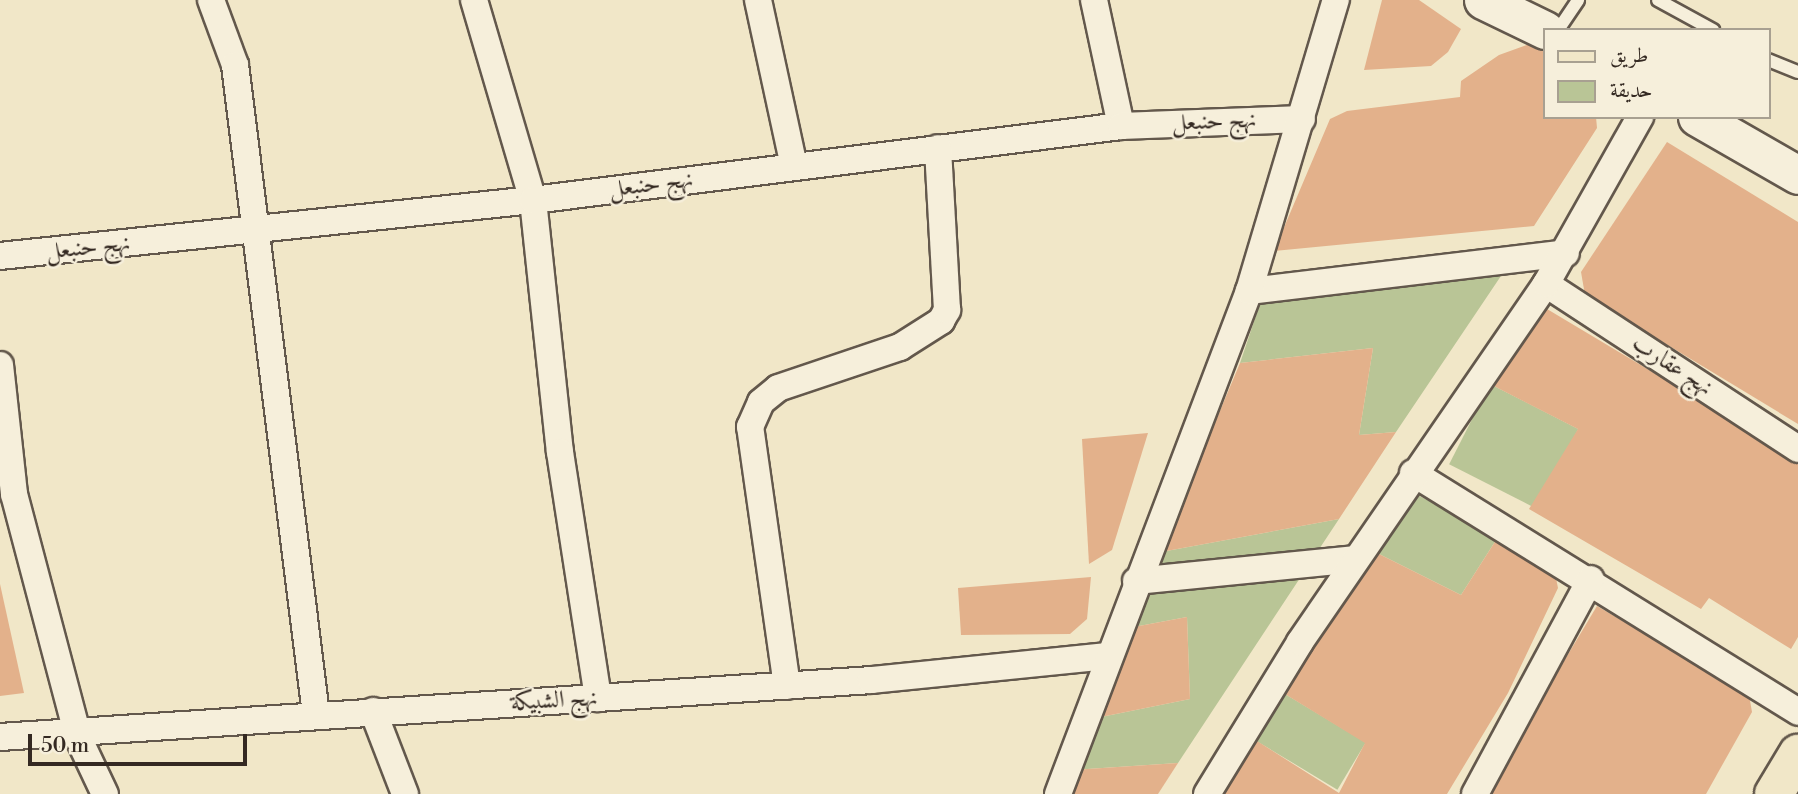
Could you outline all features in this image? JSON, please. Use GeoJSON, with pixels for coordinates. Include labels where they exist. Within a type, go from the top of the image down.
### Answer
{"type":"FeatureCollection","features":[{"type":"Feature","properties":{"kind":"main road"},"geometry":{"type":"LineString","coordinates":[[1774,794],[1798,754]]}},
{"type":"Feature","properties":{"kind":"street"},"geometry":{"type":"LineString","coordinates":[[212,0],[236,65],[258,225],[316,714]]}},
{"type":"Feature","properties":{"kind":"street"},"geometry":{"type":"LineString","coordinates":[[474,0],[533,200],[560,452],[598,698]]}},
{"type":"Feature","properties":{"kind":"street"},"geometry":{"type":"LineString","coordinates":[[758,0],[794,166]]}},
{"type":"Feature","properties":{"kind":"street"},"geometry":{"type":"LineString","coordinates":[[1094,0],[1121,126]]}},
{"type":"Feature","properties":{"kind":"street"},"geometry":{"type":"LineString","coordinates":[[1058,794],[1107,656],[1250,291],[1336,0]]}},
{"type":"Feature","properties":{"kind":"street"},"geometry":{"type":"LineString","coordinates":[[1483,0],[1542,29]]}},
{"type":"Feature","properties":{"kind":"street","name":"نهج حنبعل"},"geometry":{"type":"LineString","coordinates":[[0,256],[258,225],[533,200],[1121,126],[1302,119]]}},
{"type":"Feature","properties":{"kind":"street"},"geometry":{"type":"LineString","coordinates":[[1207,794],[1413,473],[1566,253],[1639,119]]}},
{"type":"Feature","properties":{"kind":"street"},"geometry":{"type":"LineString","coordinates":[[1700,119],[1798,175]]}},
{"type":"Feature","properties":{"kind":"street"},"geometry":{"type":"LineString","coordinates":[[787,686],[750,427],[761,402],[778,388],[900,347],[942,321],[947,310],[938,148]]}},
{"type":"Feature","properties":{"kind":"street"},"geometry":{"type":"LineString","coordinates":[[1250,291],[1566,253]]}},
{"type":"Feature","properties":{"kind":"street","name":"نهج عقارب"},"geometry":{"type":"LineString","coordinates":[[1546,284],[1798,449]]}},
{"type":"Feature","properties":{"kind":"street"},"geometry":{"type":"LineString","coordinates":[[0,365],[7,494],[78,737],[105,794]]}},
{"type":"Feature","properties":{"kind":"street"},"geometry":{"type":"LineString","coordinates":[[1413,473],[1591,579],[1798,712]]}},
{"type":"Feature","properties":{"kind":"street"},"geometry":{"type":"LineString","coordinates":[[1136,581],[1356,559]]}},
{"type":"Feature","properties":{"kind":"street"},"geometry":{"type":"LineString","coordinates":[[1475,794],[1591,579]]}},
{"type":"Feature","properties":{"kind":"street","name":"نهج الشبيكة"},"geometry":{"type":"LineString","coordinates":[[0,737],[78,737],[316,714],[787,686],[1107,656]]}},
{"type":"Feature","properties":{"kind":"street"},"geometry":{"type":"LineString","coordinates":[[373,712],[405,794]]}},
{"type":"Feature","properties":{"kind":"lane"},"geometry":{"type":"LineString","coordinates":[[1559,28],[1578,0]]}},
{"type":"Feature","properties":{"kind":"lane"},"geometry":{"type":"LineString","coordinates":[[1658,0],[1709,28]]}},
{"type":"Feature","properties":{"kind":"lane"},"geometry":{"type":"LineString","coordinates":[[1770,61],[1798,72]]}},
{"type":"Feature","properties":{"kind":"green space"},"geometry":{"type":"Polygon","coordinates":[[[1507,267],[1396,432],[1359,435],[1373,348],[1240,363],[1264,292],[1507,267]]]}},
{"type":"Feature","properties":{"kind":"green space"},"geometry":{"type":"Polygon","coordinates":[[[1490,384],[1578,429],[1537,509],[1449,464],[1490,384]]]}},
{"type":"Feature","properties":{"kind":"green space"},"geometry":{"type":"Polygon","coordinates":[[[1408,490],[1498,537],[1461,595],[1369,549],[1408,490]]]}},
{"type":"Feature","properties":{"kind":"green space"},"geometry":{"type":"Polygon","coordinates":[[[1339,519],[1178,763],[1072,770],[1101,717],[1190,699],[1187,617],[1123,629],[1161,552],[1339,519]]]}},
{"type":"Feature","properties":{"kind":"green space"},"geometry":{"type":"Polygon","coordinates":[[[1280,691],[1366,743],[1337,790],[1252,738],[1280,691]]]}},
{"type":"Feature","properties":{"kind":"building"},"geometry":{"type":"Polygon","coordinates":[[[1382,0],[1419,0],[1461,29],[1448,52],[1431,66],[1364,70],[1382,0]]]}},
{"type":"Feature","properties":{"kind":"building"},"geometry":{"type":"Polygon","coordinates":[[[1538,41],[1542,44],[1542,119],[1596,119],[1597,128],[1534,226],[1274,251],[1330,119],[1347,111],[1460,97],[1461,81],[1499,55],[1538,41]]]}},
{"type":"Feature","properties":{"kind":"building"},"geometry":{"type":"Polygon","coordinates":[[[1667,142],[1798,222],[1798,424],[1585,295],[1581,272],[1667,142]]]}},
{"type":"Feature","properties":{"kind":"building"},"geometry":{"type":"Polygon","coordinates":[[[1547,309],[1798,459],[1798,637],[1791,649],[1709,598],[1701,609],[1529,509],[1578,429],[1490,384],[1527,325],[1547,309]]]}},
{"type":"Feature","properties":{"kind":"building"},"geometry":{"type":"Polygon","coordinates":[[[1373,348],[1359,435],[1396,432],[1339,519],[1161,552],[1240,363],[1373,348]]]}},
{"type":"Feature","properties":{"kind":"building"},"geometry":{"type":"Polygon","coordinates":[[[1148,433],[1112,550],[1089,564],[1082,439],[1148,433]]]}},
{"type":"Feature","properties":{"kind":"building"},"geometry":{"type":"Polygon","coordinates":[[[1498,537],[1555,573],[1558,588],[1508,693],[1447,794],[1222,794],[1249,736],[1339,793],[1365,743],[1280,691],[1369,549],[1461,595],[1498,537]]]}},
{"type":"Feature","properties":{"kind":"building"},"geometry":{"type":"Polygon","coordinates":[[[1091,577],[1087,619],[1070,634],[961,635],[958,588],[1091,577]]]}},
{"type":"Feature","properties":{"kind":"building"},"geometry":{"type":"Polygon","coordinates":[[[0,584],[24,693],[0,696],[0,584]]]}},
{"type":"Feature","properties":{"kind":"building"},"geometry":{"type":"Polygon","coordinates":[[[1597,606],[1749,695],[1752,712],[1706,794],[1491,794],[1510,751],[1597,606]]]}},
{"type":"Feature","properties":{"kind":"building"},"geometry":{"type":"Polygon","coordinates":[[[1187,617],[1190,699],[1101,717],[1123,629],[1187,617]]]}},
{"type":"Feature","properties":{"kind":"building"},"geometry":{"type":"Polygon","coordinates":[[[1178,763],[1158,794],[1063,794],[1072,770],[1178,763]]]}}]}
